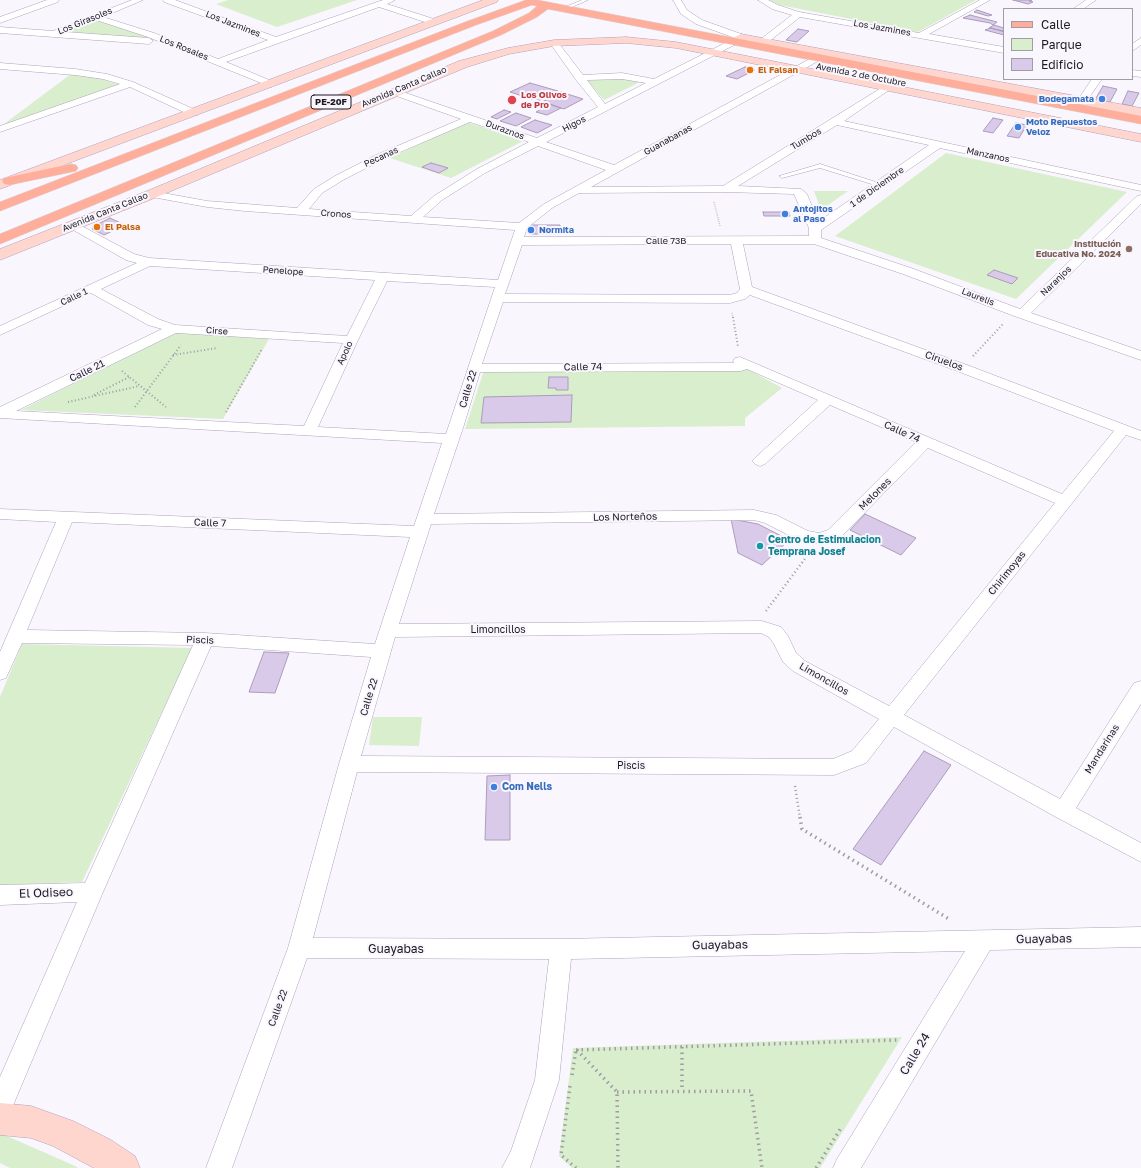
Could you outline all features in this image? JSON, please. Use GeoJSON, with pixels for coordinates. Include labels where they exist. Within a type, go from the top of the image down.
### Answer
{"type":"FeatureCollection","features":[{"type":"Feature","properties":{"kind":"main road","name":"Avenida 2 de Octubre"},"geometry":{"type":"LineString","coordinates":[[535,6],[565,8],[738,39],[818,58],[1141,120]]}},
{"type":"Feature","properties":{"kind":"main road","name":"Avenida 2 de Octubre"},"geometry":{"type":"LineString","coordinates":[[535,6],[574,19],[718,50]]}},
{"type":"Feature","properties":{"kind":"main road","name":"Avenida Canta Callao"},"geometry":{"type":"LineString","coordinates":[[0,239],[497,33],[535,6]]}},
{"type":"Feature","properties":{"kind":"main road","name":"PE-20F"},"geometry":{"type":"LineString","coordinates":[[0,207],[535,6]]}},
{"type":"Feature","properties":{"kind":"main road"},"geometry":{"type":"LineString","coordinates":[[560,19],[574,19]]}},
{"type":"Feature","properties":{"kind":"main road","name":"Avenida 2 de Octubre"},"geometry":{"type":"LineString","coordinates":[[800,67],[1141,130]]}},
{"type":"Feature","properties":{"kind":"main road"},"geometry":{"type":"LineString","coordinates":[[3,182],[66,170],[154,148]]}},
{"type":"Feature","properties":{"kind":"street"},"geometry":{"type":"LineString","coordinates":[[0,20],[56,0]]}},
{"type":"Feature","properties":{"kind":"street","name":"Los Girasoles"},"geometry":{"type":"LineString","coordinates":[[53,34],[139,0]]}},
{"type":"Feature","properties":{"kind":"street","name":"Los Jazmines"},"geometry":{"type":"LineString","coordinates":[[167,0],[276,40]]}},
{"type":"Feature","properties":{"kind":"street"},"geometry":{"type":"LineString","coordinates":[[218,62],[391,0]]}},
{"type":"Feature","properties":{"kind":"street"},"geometry":{"type":"LineString","coordinates":[[677,0],[684,12],[699,22],[738,39],[764,41],[798,14]]}},
{"type":"Feature","properties":{"kind":"street","name":"Los Jazmines"},"geometry":{"type":"LineString","coordinates":[[762,0],[775,7],[798,14],[1003,50]]}},
{"type":"Feature","properties":{"kind":"street"},"geometry":{"type":"LineString","coordinates":[[921,35],[986,0]]}},
{"type":"Feature","properties":{"kind":"street"},"geometry":{"type":"LineString","coordinates":[[1079,8],[1092,0]]}},
{"type":"Feature","properties":{"kind":"street"},"geometry":{"type":"LineString","coordinates":[[3,182],[194,113],[490,1]]}},
{"type":"Feature","properties":{"kind":"street","name":"Avenida 2 de Octubre"},"geometry":{"type":"LineString","coordinates":[[490,1],[535,6]]}},
{"type":"Feature","properties":{"kind":"street"},"geometry":{"type":"LineString","coordinates":[[379,4],[434,22]]}},
{"type":"Feature","properties":{"kind":"street","name":"Los Rosales"},"geometry":{"type":"LineString","coordinates":[[94,17],[170,43],[271,84]]}},
{"type":"Feature","properties":{"kind":"street"},"geometry":{"type":"LineString","coordinates":[[0,30],[170,43]]}},
{"type":"Feature","properties":{"kind":"street","name":"Higos"},"geometry":{"type":"LineString","coordinates":[[413,220],[438,198],[462,182],[738,39]]}},
{"type":"Feature","properties":{"kind":"street","name":"Avenida Canta Callao"},"geometry":{"type":"LineString","coordinates":[[0,255],[152,194],[443,71],[477,59],[508,51],[554,43],[599,40],[642,41],[718,50]]}},
{"type":"Feature","properties":{"kind":"street","name":"Avenida 2 de Octubre"},"geometry":{"type":"LineString","coordinates":[[764,41],[1141,112]]}},
{"type":"Feature","properties":{"kind":"street"},"geometry":{"type":"LineString","coordinates":[[554,43],[579,78],[604,109]]}},
{"type":"Feature","properties":{"kind":"street","name":"Avenida 2 de Octubre"},"geometry":{"type":"LineString","coordinates":[[718,50],[800,67],[886,88],[1141,138]]}},
{"type":"Feature","properties":{"kind":"street","name":"Guanabanas"},"geometry":{"type":"LineString","coordinates":[[520,234],[548,206],[818,58]]}},
{"type":"Feature","properties":{"kind":"street"},"geometry":{"type":"LineString","coordinates":[[0,66],[75,72],[104,76],[130,84],[194,113]]}},
{"type":"Feature","properties":{"kind":"street"},"geometry":{"type":"LineString","coordinates":[[579,78],[622,76],[656,82]]}},
{"type":"Feature","properties":{"kind":"street"},"geometry":{"type":"LineString","coordinates":[[1082,101],[1096,80]]}},
{"type":"Feature","properties":{"kind":"street"},"geometry":{"type":"LineString","coordinates":[[0,129],[130,84]]}},
{"type":"Feature","properties":{"kind":"street","name":"Tumbos"},"geometry":{"type":"LineString","coordinates":[[725,189],[835,122],[886,88]]}},
{"type":"Feature","properties":{"kind":"street","name":"Duraznos"},"geometry":{"type":"LineString","coordinates":[[394,92],[615,169]]}},
{"type":"Feature","properties":{"kind":"street","name":"Pecanas"},"geometry":{"type":"LineString","coordinates":[[300,212],[318,191],[339,178],[380,157],[471,118]]}},
{"type":"Feature","properties":{"kind":"street","name":"Manzanos"},"geometry":{"type":"LineString","coordinates":[[835,122],[1141,188]]}},
{"type":"Feature","properties":{"kind":"street","name":"1 de Diciembre"},"geometry":{"type":"LineString","coordinates":[[815,234],[826,222],[938,144]]}},
{"type":"Feature","properties":{"kind":"street"},"geometry":{"type":"LineString","coordinates":[[577,190],[725,189],[797,191],[801,194],[815,234]]}},
{"type":"Feature","properties":{"kind":"street","name":"Cronos"},"geometry":{"type":"LineString","coordinates":[[152,194],[207,204],[413,220],[520,234]]}},
{"type":"Feature","properties":{"kind":"street","name":"Naranjos"},"geometry":{"type":"LineString","coordinates":[[1019,313],[1141,198]]}},
{"type":"Feature","properties":{"kind":"street","name":"Penelope"},"geometry":{"type":"LineString","coordinates":[[72,225],[130,257],[148,262],[383,277],[501,291],[730,298]]}},
{"type":"Feature","properties":{"kind":"street","name":"Calle 73B"},"geometry":{"type":"LineString","coordinates":[[520,234],[730,241],[815,234]]}},
{"type":"Feature","properties":{"kind":"street","name":"Calle 22"},"geometry":{"type":"LineString","coordinates":[[219,1168],[299,948],[349,764],[388,631],[422,525],[456,428],[474,368],[520,234]]}},
{"type":"Feature","properties":{"kind":"street","name":"Laurelis"},"geometry":{"type":"LineString","coordinates":[[815,234],[907,271],[1019,313],[1141,356]]}},
{"type":"Feature","properties":{"kind":"street"},"geometry":{"type":"LineString","coordinates":[[730,241],[746,289],[745,293],[741,296],[730,298]]}},
{"type":"Feature","properties":{"kind":"street","name":"Calle 1"},"geometry":{"type":"LineString","coordinates":[[0,331],[148,262]]}},
{"type":"Feature","properties":{"kind":"street","name":"Apolo"},"geometry":{"type":"LineString","coordinates":[[309,431],[351,340],[383,277]]}},
{"type":"Feature","properties":{"kind":"street","name":"Cirse"},"geometry":{"type":"LineString","coordinates":[[92,288],[153,322],[174,329],[351,340]]}},
{"type":"Feature","properties":{"kind":"street","name":"Ciruelos"},"geometry":{"type":"LineString","coordinates":[[746,289],[962,368],[1141,436]]}},
{"type":"Feature","properties":{"kind":"street","name":"Calle 21"},"geometry":{"type":"LineString","coordinates":[[0,413],[174,329]]}},
{"type":"Feature","properties":{"kind":"street","name":"Calle 74"},"geometry":{"type":"LineString","coordinates":[[474,368],[740,364],[828,399],[1065,501]]}},
{"type":"Feature","properties":{"kind":"street"},"geometry":{"type":"LineString","coordinates":[[760,461],[828,399]]}},
{"type":"Feature","properties":{"kind":"street"},"geometry":{"type":"LineString","coordinates":[[0,413],[451,439]]}},
{"type":"Feature","properties":{"kind":"street","name":"Chirimoyas"},"geometry":{"type":"LineString","coordinates":[[891,717],[1123,429]]}},
{"type":"Feature","properties":{"kind":"street","name":"Melones"},"geometry":{"type":"LineString","coordinates":[[820,539],[834,534],[926,442]]}},
{"type":"Feature","properties":{"kind":"street","name":"Calle 7"},"geometry":{"type":"LineString","coordinates":[[0,514],[66,517],[422,525]]}},
{"type":"Feature","properties":{"kind":"street","name":"Los Norteños"},"geometry":{"type":"LineString","coordinates":[[422,525],[754,515],[770,519],[804,536],[820,539]]}},
{"type":"Feature","properties":{"kind":"street"},"geometry":{"type":"LineString","coordinates":[[0,673],[66,517]]}},
{"type":"Feature","properties":{"kind":"street","name":"Limoncillos"},"geometry":{"type":"LineString","coordinates":[[388,631],[762,627],[774,632],[782,641],[789,657],[799,666],[1141,853]]}},
{"type":"Feature","properties":{"kind":"street","name":"Piscis"},"geometry":{"type":"LineString","coordinates":[[16,636],[205,639],[383,650]]}},
{"type":"Feature","properties":{"kind":"street"},"geometry":{"type":"LineString","coordinates":[[0,1106],[92,892],[205,639]]}},
{"type":"Feature","properties":{"kind":"street","name":"Mandarinas"},"geometry":{"type":"LineString","coordinates":[[1063,811],[1141,688]]}},
{"type":"Feature","properties":{"kind":"street","name":"Piscis"},"geometry":{"type":"LineString","coordinates":[[349,764],[834,767],[859,758],[891,717]]}},
{"type":"Feature","properties":{"kind":"street","name":"El Odiseo"},"geometry":{"type":"LineString","coordinates":[[0,895],[92,892]]}},
{"type":"Feature","properties":{"kind":"street","name":"Guayabas"},"geometry":{"type":"LineString","coordinates":[[299,948],[561,948],[1141,937]]}},
{"type":"Feature","properties":{"kind":"street","name":"Calle 24"},"geometry":{"type":"LineString","coordinates":[[846,1168],[984,940]]}},
{"type":"Feature","properties":{"kind":"street"},"geometry":{"type":"LineString","coordinates":[[515,1168],[522,1158],[547,1080],[561,948]]}},
{"type":"Feature","properties":{"kind":"street"},"geometry":{"type":"LineString","coordinates":[[0,1119],[32,1122],[62,1133],[99,1152],[123,1168]]}},
{"type":"Feature","properties":{"kind":"lane"},"geometry":{"type":"LineString","coordinates":[[565,8],[586,0]]}},
{"type":"Feature","properties":{"kind":"lane"},"geometry":{"type":"LineString","coordinates":[[782,176],[820,166],[880,185]]}},
{"type":"Feature","properties":{"kind":"path"},"geometry":{"type":"LineString","coordinates":[[710,190],[730,241]]}},
{"type":"Feature","properties":{"kind":"path"},"geometry":{"type":"LineString","coordinates":[[730,298],[740,364]]}},
{"type":"Feature","properties":{"kind":"path"},"geometry":{"type":"LineString","coordinates":[[962,368],[1019,313]]}},
{"type":"Feature","properties":{"kind":"path"},"geometry":{"type":"LineString","coordinates":[[130,412],[184,340]]}},
{"type":"Feature","properties":{"kind":"path"},"geometry":{"type":"LineString","coordinates":[[222,418],[263,346]]}},
{"type":"Feature","properties":{"kind":"path"},"geometry":{"type":"LineString","coordinates":[[120,370],[170,411]]}},
{"type":"Feature","properties":{"kind":"path"},"geometry":{"type":"LineString","coordinates":[[89,397],[129,377]]}},
{"type":"Feature","properties":{"kind":"path"},"geometry":{"type":"LineString","coordinates":[[62,403],[139,386]]}},
{"type":"Feature","properties":{"kind":"path"},"geometry":{"type":"LineString","coordinates":[[754,627],[820,539]]}},
{"type":"Feature","properties":{"kind":"path"},"geometry":{"type":"LineString","coordinates":[[792,767],[802,829],[950,920]]}},
{"type":"Feature","properties":{"kind":"path"},"geometry":{"type":"LineString","coordinates":[[576,1050],[897,1040]]}},
{"type":"Feature","properties":{"kind":"path"},"geometry":{"type":"LineString","coordinates":[[682,1047],[682,1091]]}},
{"type":"Feature","properties":{"kind":"path"},"geometry":{"type":"LineString","coordinates":[[576,1050],[617,1092],[618,1168]]}},
{"type":"Feature","properties":{"kind":"path"},"geometry":{"type":"LineString","coordinates":[[576,1050],[561,1155],[576,1168]]}},
{"type":"Feature","properties":{"kind":"path"},"geometry":{"type":"LineString","coordinates":[[617,1092],[751,1091],[762,1168]]}},
{"type":"Feature","properties":{"kind":"green space"},"geometry":{"type":"Polygon","coordinates":[[[228,0],[357,0],[277,27],[216,4],[228,0]]]}},
{"type":"Feature","properties":{"kind":"green space"},"geometry":{"type":"Polygon","coordinates":[[[769,0],[976,0],[918,32],[780,5],[769,0]]]}},
{"type":"Feature","properties":{"kind":"green space"},"geometry":{"type":"Polygon","coordinates":[[[96,19],[160,41],[63,33],[96,19]]]}},
{"type":"Feature","properties":{"kind":"green space"},"geometry":{"type":"Polygon","coordinates":[[[71,74],[99,78],[119,85],[0,127],[71,74]]]}},
{"type":"Feature","properties":{"kind":"green space"},"geometry":{"type":"Polygon","coordinates":[[[586,79],[625,79],[642,81],[604,100],[586,79]]]}},
{"type":"Feature","properties":{"kind":"green space"},"geometry":{"type":"Polygon","coordinates":[[[467,122],[523,141],[451,178],[390,158],[467,122]]]}},
{"type":"Feature","properties":{"kind":"green space"},"geometry":{"type":"Polygon","coordinates":[[[946,153],[1127,192],[1016,299],[835,236],[946,153]]]}},
{"type":"Feature","properties":{"kind":"green space"},"geometry":{"type":"Polygon","coordinates":[[[814,191],[848,191],[821,210],[814,191]]]}},
{"type":"Feature","properties":{"kind":"green space"},"geometry":{"type":"Polygon","coordinates":[[[176,332],[269,339],[223,419],[21,410],[176,332]]]}},
{"type":"Feature","properties":{"kind":"green space"},"geometry":{"type":"Polygon","coordinates":[[[742,366],[782,388],[745,418],[745,426],[465,429],[485,367],[742,366]]]}},
{"type":"Feature","properties":{"kind":"green space"},"geometry":{"type":"Polygon","coordinates":[[[22,644],[192,648],[82,882],[0,885],[0,697],[22,644]]]}},
{"type":"Feature","properties":{"kind":"green space"},"geometry":{"type":"Polygon","coordinates":[[[373,717],[422,717],[419,746],[369,745],[373,717]]]}},
{"type":"Feature","properties":{"kind":"green space"},"geometry":{"type":"Polygon","coordinates":[[[902,1037],[820,1168],[572,1168],[559,1156],[573,1048],[902,1037]]]}},
{"type":"Feature","properties":{"kind":"green space"},"geometry":{"type":"Polygon","coordinates":[[[0,1133],[78,1168],[10,1168],[0,1163],[0,1133]]]}},
{"type":"Feature","properties":{"kind":"building"},"geometry":{"type":"Polygon","coordinates":[[[1013,0],[1032,0],[1029,1],[1033,2],[1028,4],[1013,0]]]}},
{"type":"Feature","properties":{"kind":"building"},"geometry":{"type":"Polygon","coordinates":[[[977,10],[992,15],[988,16],[974,12],[977,10]]]}},
{"type":"Feature","properties":{"kind":"building"},"geometry":{"type":"Polygon","coordinates":[[[970,15],[997,22],[993,25],[990,23],[963,18],[970,15]]]}},
{"type":"Feature","properties":{"kind":"building"},"geometry":{"type":"Polygon","coordinates":[[[994,25],[1003,28],[1003,31],[989,28],[994,25]]]}},
{"type":"Feature","properties":{"kind":"building"},"geometry":{"type":"Polygon","coordinates":[[[991,28],[1003,32],[1003,35],[985,30],[991,28]]]}},
{"type":"Feature","properties":{"kind":"building"},"geometry":{"type":"Polygon","coordinates":[[[798,29],[809,31],[797,42],[786,40],[798,29]]]}},
{"type":"Feature","properties":{"kind":"building"},"geometry":{"type":"Polygon","coordinates":[[[745,67],[755,70],[737,79],[726,76],[745,67]]]}},
{"type":"Feature","properties":{"kind":"building"},"geometry":{"type":"Polygon","coordinates":[[[530,83],[558,91],[538,101],[510,92],[530,83]]]}},
{"type":"Feature","properties":{"kind":"building"},"geometry":{"type":"Polygon","coordinates":[[[1103,86],[1117,89],[1110,102],[1096,98],[1103,86]]]}},
{"type":"Feature","properties":{"kind":"building"},"geometry":{"type":"Polygon","coordinates":[[[1128,91],[1139,93],[1132,106],[1122,104],[1128,91]]]}},
{"type":"Feature","properties":{"kind":"building"},"geometry":{"type":"Polygon","coordinates":[[[561,92],[583,99],[564,109],[542,102],[561,92]]]}},
{"type":"Feature","properties":{"kind":"building"},"geometry":{"type":"Polygon","coordinates":[[[550,104],[561,108],[547,115],[536,112],[550,104]]]}},
{"type":"Feature","properties":{"kind":"building"},"geometry":{"type":"Polygon","coordinates":[[[504,110],[511,112],[497,119],[491,117],[504,110]]]}},
{"type":"Feature","properties":{"kind":"building"},"geometry":{"type":"Polygon","coordinates":[[[516,113],[531,118],[516,126],[500,121],[516,113]]]}},
{"type":"Feature","properties":{"kind":"building"},"geometry":{"type":"Polygon","coordinates":[[[993,118],[1003,120],[993,133],[983,131],[993,118]]]}},
{"type":"Feature","properties":{"kind":"building"},"geometry":{"type":"Polygon","coordinates":[[[535,120],[552,125],[537,133],[521,127],[535,120]]]}},
{"type":"Feature","properties":{"kind":"building"},"geometry":{"type":"Polygon","coordinates":[[[1016,123],[1027,125],[1019,138],[1007,136],[1016,123]]]}},
{"type":"Feature","properties":{"kind":"building"},"geometry":{"type":"Polygon","coordinates":[[[431,163],[448,168],[439,173],[422,167],[431,163]]]}},
{"type":"Feature","properties":{"kind":"building"},"geometry":{"type":"Polygon","coordinates":[[[763,212],[789,212],[790,216],[764,216],[763,212]]]}},
{"type":"Feature","properties":{"kind":"building"},"geometry":{"type":"Polygon","coordinates":[[[110,218],[125,225],[104,235],[92,229],[94,226],[110,218]]]}},
{"type":"Feature","properties":{"kind":"building"},"geometry":{"type":"Polygon","coordinates":[[[530,225],[560,225],[560,234],[532,234],[526,230],[530,225]]]}},
{"type":"Feature","properties":{"kind":"building"},"geometry":{"type":"Polygon","coordinates":[[[994,270],[1018,278],[1012,284],[987,275],[994,270]]]}},
{"type":"Feature","properties":{"kind":"building"},"geometry":{"type":"Polygon","coordinates":[[[549,377],[568,377],[568,390],[548,388],[549,377]]]}},
{"type":"Feature","properties":{"kind":"building"},"geometry":{"type":"Polygon","coordinates":[[[572,395],[571,422],[481,423],[484,397],[572,395]]]}},
{"type":"Feature","properties":{"kind":"building"},"geometry":{"type":"Polygon","coordinates":[[[865,514],[916,538],[901,555],[850,530],[865,514]]]}},
{"type":"Feature","properties":{"kind":"building","name":"Centro de Estimulacion Temprana Josef"},"geometry":{"type":"Polygon","coordinates":[[[731,519],[758,524],[789,540],[762,565],[738,553],[731,519]]]}},
{"type":"Feature","properties":{"kind":"building"},"geometry":{"type":"Polygon","coordinates":[[[264,652],[289,653],[275,693],[249,692],[264,652]]]}},
{"type":"Feature","properties":{"kind":"building"},"geometry":{"type":"Polygon","coordinates":[[[924,751],[951,765],[881,865],[853,849],[924,751]]]}},
{"type":"Feature","properties":{"kind":"building"},"geometry":{"type":"Polygon","coordinates":[[[510,775],[510,840],[485,840],[487,776],[510,775]]]}},
{"type":"Feature","properties":{"kind":"place","name":"El Falsan"},"geometry":{"type":"Point","coordinates":[750,70]}},
{"type":"Feature","properties":{"kind":"place","name":"Bodegamata"},"geometry":{"type":"Point","coordinates":[1102,99]}},
{"type":"Feature","properties":{"kind":"place","name":"Los Olivos de Pro"},"geometry":{"type":"Point","coordinates":[512,100]}},
{"type":"Feature","properties":{"kind":"place","name":"Moto Repuestos Veloz"},"geometry":{"type":"Point","coordinates":[1018,127]}},
{"type":"Feature","properties":{"kind":"place","name":"Antojitos al Paso"},"geometry":{"type":"Point","coordinates":[785,214]}},
{"type":"Feature","properties":{"kind":"place","name":"El Palsa"},"geometry":{"type":"Point","coordinates":[97,227]}},
{"type":"Feature","properties":{"kind":"place","name":"Normita"},"geometry":{"type":"Point","coordinates":[531,230]}},
{"type":"Feature","properties":{"kind":"place","name":"Institución Educativa No. 2024"},"geometry":{"type":"Point","coordinates":[1129,249]}},
{"type":"Feature","properties":{"kind":"place","name":"Centro de Estimulacion Temprana Josef"},"geometry":{"type":"Point","coordinates":[760,546]}},
{"type":"Feature","properties":{"kind":"place","name":"Com Nells"},"geometry":{"type":"Point","coordinates":[494,787]}}]}
